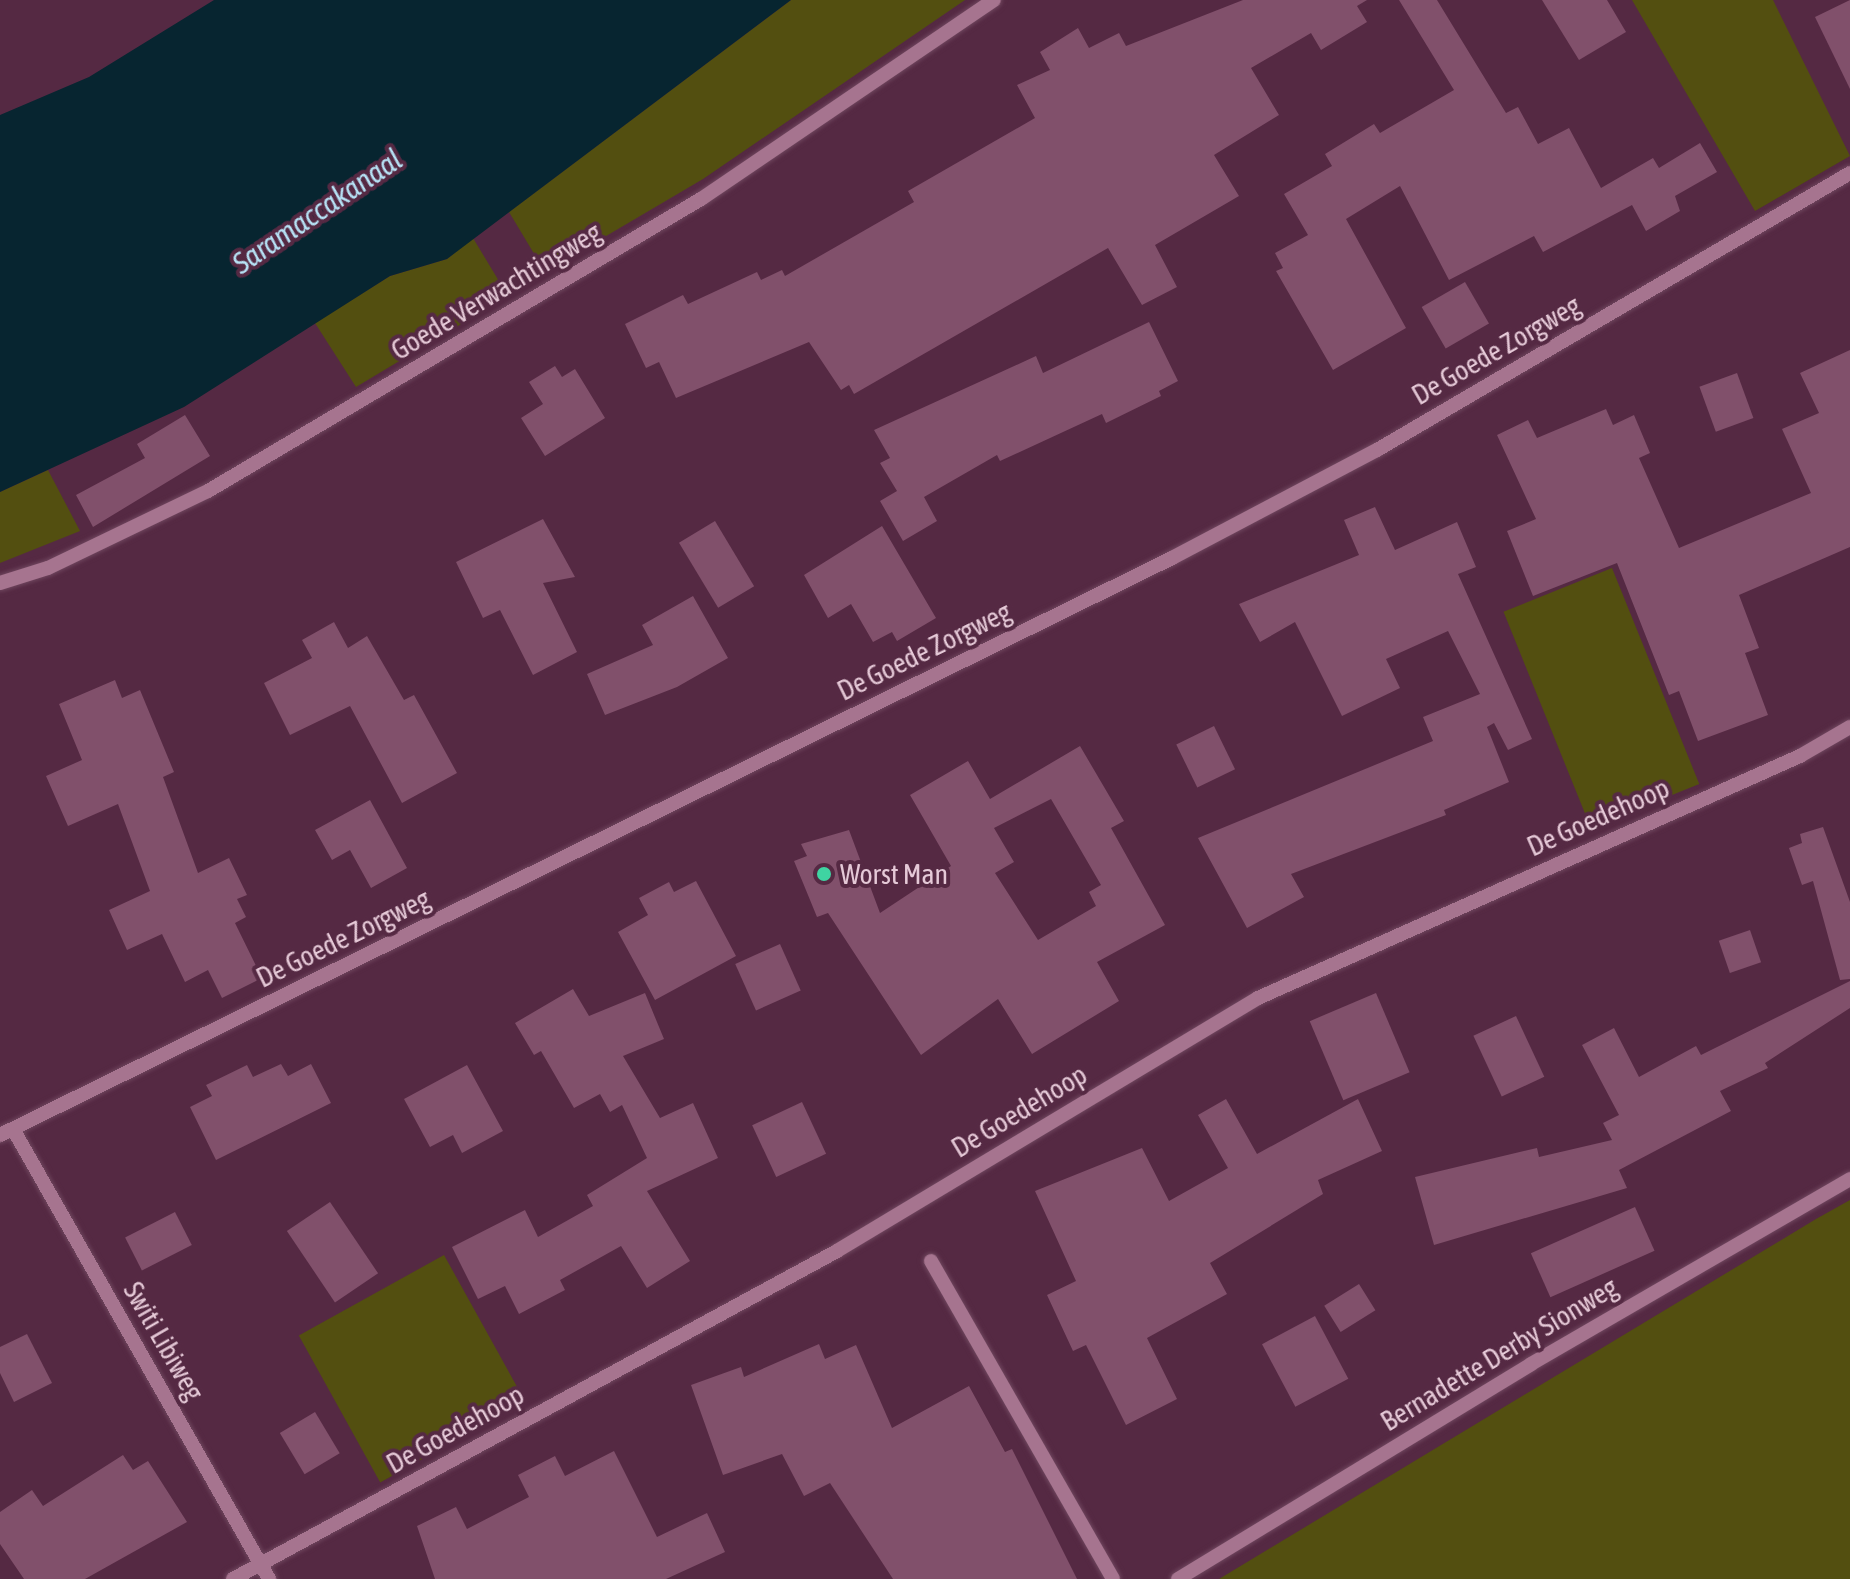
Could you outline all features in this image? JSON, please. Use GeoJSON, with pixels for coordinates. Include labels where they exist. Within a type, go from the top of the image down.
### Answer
{"type":"FeatureCollection","features":[{"type":"Feature","properties":{"kind":"street","name":"Goede Verwachtingweg"},"geometry":{"type":"LineString","coordinates":[[0,583],[48,568],[208,491],[701,199],[994,0]]}},
{"type":"Feature","properties":{"kind":"street","name":"De Goede Zorgweg"},"geometry":{"type":"LineString","coordinates":[[7,1132],[1172,558],[1377,450],[1850,173]]}},
{"type":"Feature","properties":{"kind":"street","name":"De Goedehoop"},"geometry":{"type":"LineString","coordinates":[[233,1579],[837,1251],[1258,998],[1800,756],[1850,727]]}},
{"type":"Feature","properties":{"kind":"street","name":"Switi Libiweg"},"geometry":{"type":"LineString","coordinates":[[7,1132],[269,1579]]}},
{"type":"Feature","properties":{"kind":"street","name":"Bernadette Derby Sionweg"},"geometry":{"type":"LineString","coordinates":[[1178,1579],[1531,1364],[1850,1179]]}},
{"type":"Feature","properties":{"kind":"street"},"geometry":{"type":"LineString","coordinates":[[931,1261],[1113,1579]]}},
{"type":"Feature","properties":{"kind":"shaded area"},"geometry":{"type":"Polygon","coordinates":[[[791,0],[965,0],[703,179],[545,272],[509,212],[791,0]]]}},
{"type":"Feature","properties":{"kind":"shaded area"},"geometry":{"type":"Polygon","coordinates":[[[1632,0],[1773,0],[1850,156],[1755,211],[1632,0]]]}},
{"type":"Feature","properties":{"kind":"shaded area"},"geometry":{"type":"Polygon","coordinates":[[[473,238],[508,296],[356,387],[315,323],[390,276],[447,259],[473,238]]]}},
{"type":"Feature","properties":{"kind":"shaded area"},"geometry":{"type":"Polygon","coordinates":[[[48,470],[80,531],[0,563],[0,492],[48,470]]]}},
{"type":"Feature","properties":{"kind":"shaded area"},"geometry":{"type":"Polygon","coordinates":[[[1612,568],[1699,784],[1591,828],[1504,612],[1612,568]]]}},
{"type":"Feature","properties":{"kind":"shaded area"},"geometry":{"type":"Polygon","coordinates":[[[1850,1200],[1850,1579],[1219,1579],[1816,1219],[1850,1200]]]}},
{"type":"Feature","properties":{"kind":"shaded area"},"geometry":{"type":"Polygon","coordinates":[[[444,1255],[525,1402],[380,1482],[299,1335],[444,1255]]]}},
{"type":"Feature","properties":{"kind":"water","name":"Saramaccakanaal"},"geometry":{"type":"Polygon","coordinates":[[[214,0],[791,0],[447,259],[390,276],[184,407],[0,492],[0,115],[89,77],[214,0]]]}},
{"type":"Feature","properties":{"kind":"building"},"geometry":{"type":"Polygon","coordinates":[[[1243,0],[1367,0],[1357,6],[1367,22],[1321,50],[1311,33],[1251,68],[1279,115],[1214,155],[1239,196],[1155,245],[1177,287],[1142,305],[1108,248],[854,394],[849,385],[841,390],[809,342],[676,398],[659,362],[646,368],[625,324],[683,295],[688,304],[757,272],[761,280],[782,270],[785,276],[914,202],[908,191],[1035,118],[1017,85],[1050,70],[1040,52],[1078,28],[1089,48],[1119,33],[1126,46],[1243,0]]]}},
{"type":"Feature","properties":{"kind":"building"},"geometry":{"type":"Polygon","coordinates":[[[1399,0],[1437,0],[1506,113],[1518,107],[1538,144],[1569,128],[1601,188],[1653,158],[1659,168],[1700,143],[1717,172],[1675,196],[1680,211],[1646,231],[1632,205],[1543,252],[1534,236],[1449,280],[1400,186],[1346,219],[1406,328],[1333,370],[1276,271],[1283,268],[1275,253],[1308,235],[1284,194],[1332,166],[1325,154],[1374,124],[1380,133],[1454,90],[1399,0]]]}},
{"type":"Feature","properties":{"kind":"building"},"geometry":{"type":"Polygon","coordinates":[[[1542,0],[1607,0],[1626,32],[1579,60],[1542,0]]]}},
{"type":"Feature","properties":{"kind":"building"},"geometry":{"type":"Polygon","coordinates":[[[1850,0],[1850,89],[1815,17],[1850,0]]]}},
{"type":"Feature","properties":{"kind":"building"},"geometry":{"type":"Polygon","coordinates":[[[1465,282],[1489,324],[1446,349],[1422,307],[1465,282]]]}},
{"type":"Feature","properties":{"kind":"building"},"geometry":{"type":"Polygon","coordinates":[[[1149,322],[1178,381],[1159,391],[1161,396],[1106,423],[1102,414],[1000,461],[997,455],[924,497],[937,521],[903,541],[880,501],[897,491],[880,463],[890,458],[874,430],[1036,356],[1043,373],[1149,322]]]}},
{"type":"Feature","properties":{"kind":"building"},"geometry":{"type":"Polygon","coordinates":[[[1850,350],[1850,547],[1739,595],[1759,648],[1745,653],[1768,715],[1698,741],[1679,691],[1669,695],[1617,563],[1533,596],[1507,531],[1536,519],[1497,435],[1528,420],[1537,438],[1606,409],[1613,425],[1634,415],[1650,453],[1639,458],[1679,548],[1811,493],[1782,429],[1819,413],[1800,373],[1850,350]]]}},
{"type":"Feature","properties":{"kind":"building"},"geometry":{"type":"Polygon","coordinates":[[[555,366],[562,377],[575,369],[605,418],[545,456],[521,418],[543,404],[529,382],[555,366]]]}},
{"type":"Feature","properties":{"kind":"building"},"geometry":{"type":"Polygon","coordinates":[[[1737,373],[1753,418],[1716,432],[1699,387],[1737,373]]]}},
{"type":"Feature","properties":{"kind":"building"},"geometry":{"type":"Polygon","coordinates":[[[185,415],[210,456],[93,527],[76,495],[145,458],[137,444],[185,415]]]}},
{"type":"Feature","properties":{"kind":"building"},"geometry":{"type":"Polygon","coordinates":[[[1375,507],[1395,550],[1457,522],[1476,567],[1458,574],[1532,739],[1508,750],[1494,723],[1487,727],[1509,782],[1444,810],[1446,815],[1291,874],[1304,897],[1247,928],[1198,838],[1433,741],[1423,717],[1480,694],[1448,631],[1386,659],[1400,688],[1342,716],[1295,622],[1260,642],[1239,604],[1359,555],[1344,520],[1375,507]]]}},
{"type":"Feature","properties":{"kind":"building"},"geometry":{"type":"Polygon","coordinates":[[[543,519],[575,577],[543,583],[577,652],[533,675],[500,610],[483,618],[456,562],[543,519]]]}},
{"type":"Feature","properties":{"kind":"building"},"geometry":{"type":"Polygon","coordinates":[[[715,521],[754,586],[718,608],[679,543],[715,521]]]}},
{"type":"Feature","properties":{"kind":"building"},"geometry":{"type":"Polygon","coordinates":[[[882,526],[936,618],[897,641],[892,632],[873,642],[851,604],[828,618],[804,575],[882,526]]]}},
{"type":"Feature","properties":{"kind":"building"},"geometry":{"type":"Polygon","coordinates":[[[693,596],[728,658],[677,687],[605,715],[587,674],[653,645],[642,625],[693,596]]]}},
{"type":"Feature","properties":{"kind":"building"},"geometry":{"type":"Polygon","coordinates":[[[334,622],[348,648],[367,636],[404,700],[414,695],[457,773],[402,803],[350,706],[290,735],[264,683],[312,658],[302,640],[334,622]]]}},
{"type":"Feature","properties":{"kind":"building"},"geometry":{"type":"Polygon","coordinates":[[[115,680],[122,698],[140,690],[174,772],[163,777],[198,873],[229,858],[247,895],[237,899],[246,917],[235,923],[262,978],[222,998],[208,970],[185,982],[162,934],[127,950],[109,910],[150,891],[118,804],[68,826],[46,776],[82,760],[59,704],[115,680]]]}},
{"type":"Feature","properties":{"kind":"building"},"geometry":{"type":"Polygon","coordinates":[[[1214,726],[1235,769],[1197,788],[1176,744],[1214,726]]]}},
{"type":"Feature","properties":{"kind":"building"},"geometry":{"type":"Polygon","coordinates":[[[1080,746],[1124,821],[1111,828],[1165,925],[1097,962],[1119,1001],[1032,1054],[998,999],[921,1055],[828,913],[817,917],[794,861],[807,856],[801,844],[849,830],[880,913],[951,866],[910,795],[968,761],[990,799],[1080,746]],[[1051,799],[994,828],[1014,862],[995,873],[1038,940],[1096,906],[1089,892],[1101,885],[1051,799]]]}},
{"type":"Feature","properties":{"kind":"building"},"geometry":{"type":"Polygon","coordinates":[[[370,800],[407,868],[371,888],[350,850],[332,860],[315,830],[370,800]]]}},
{"type":"Feature","properties":{"kind":"building"},"geometry":{"type":"Polygon","coordinates":[[[1823,827],[1850,902],[1850,979],[1840,980],[1813,881],[1802,885],[1789,848],[1802,843],[1800,834],[1823,827]]]}},
{"type":"Feature","properties":{"kind":"building"},"geometry":{"type":"Polygon","coordinates":[[[696,881],[736,956],[655,1000],[618,932],[648,915],[639,898],[669,882],[674,892],[696,881]]]}},
{"type":"Feature","properties":{"kind":"building"},"geometry":{"type":"Polygon","coordinates":[[[1750,930],[1761,962],[1730,973],[1719,941],[1750,930]]]}},
{"type":"Feature","properties":{"kind":"building"},"geometry":{"type":"Polygon","coordinates":[[[780,944],[801,991],[756,1011],[735,964],[780,944]]]}},
{"type":"Feature","properties":{"kind":"building"},"geometry":{"type":"Polygon","coordinates":[[[1850,981],[1850,1008],[1765,1063],[1768,1068],[1720,1091],[1731,1111],[1619,1170],[1627,1188],[1434,1245],[1415,1177],[1537,1148],[1539,1157],[1612,1140],[1603,1123],[1619,1115],[1582,1045],[1614,1028],[1639,1077],[1696,1046],[1701,1055],[1850,981]]]}},
{"type":"Feature","properties":{"kind":"building"},"geometry":{"type":"Polygon","coordinates":[[[573,989],[589,1016],[645,993],[664,1039],[623,1056],[660,1118],[693,1103],[718,1158],[647,1191],[690,1261],[647,1288],[621,1246],[560,1280],[565,1290],[519,1314],[505,1286],[478,1299],[452,1247],[525,1210],[538,1237],[593,1206],[587,1195],[647,1158],[622,1105],[610,1112],[600,1094],[574,1108],[541,1051],[534,1055],[515,1023],[573,989]]]}},
{"type":"Feature","properties":{"kind":"building"},"geometry":{"type":"Polygon","coordinates":[[[1376,993],[1410,1072],[1343,1100],[1310,1021],[1376,993]]]}},
{"type":"Feature","properties":{"kind":"building"},"geometry":{"type":"Polygon","coordinates":[[[1516,1016],[1544,1077],[1502,1097],[1473,1036],[1516,1016]]]}},
{"type":"Feature","properties":{"kind":"building"},"geometry":{"type":"Polygon","coordinates":[[[281,1064],[288,1076],[311,1064],[331,1103],[216,1160],[190,1107],[212,1096],[206,1085],[247,1065],[253,1077],[281,1064]]]}},
{"type":"Feature","properties":{"kind":"building"},"geometry":{"type":"Polygon","coordinates":[[[467,1065],[503,1131],[462,1153],[453,1135],[430,1147],[404,1099],[467,1065]]]}},
{"type":"Feature","properties":{"kind":"building"},"geometry":{"type":"Polygon","coordinates":[[[1226,1099],[1257,1154],[1358,1099],[1382,1151],[1318,1180],[1323,1194],[1210,1263],[1227,1294],[1147,1338],[1177,1399],[1126,1425],[1086,1345],[1073,1351],[1047,1295],[1076,1281],[1035,1191],[1142,1148],[1169,1201],[1228,1168],[1198,1115],[1226,1099]]]}},
{"type":"Feature","properties":{"kind":"building"},"geometry":{"type":"Polygon","coordinates":[[[802,1102],[826,1154],[776,1177],[752,1125],[802,1102]]]}},
{"type":"Feature","properties":{"kind":"building"},"geometry":{"type":"Polygon","coordinates":[[[330,1202],[378,1273],[335,1302],[287,1231],[330,1202]]]}},
{"type":"Feature","properties":{"kind":"building"},"geometry":{"type":"Polygon","coordinates":[[[1635,1207],[1655,1251],[1550,1297],[1531,1253],[1635,1207]]]}},
{"type":"Feature","properties":{"kind":"building"},"geometry":{"type":"Polygon","coordinates":[[[175,1212],[192,1245],[142,1270],[125,1237],[175,1212]]]}},
{"type":"Feature","properties":{"kind":"building"},"geometry":{"type":"Polygon","coordinates":[[[1359,1284],[1375,1310],[1341,1332],[1324,1306],[1359,1284]]]}},
{"type":"Feature","properties":{"kind":"building"},"geometry":{"type":"Polygon","coordinates":[[[1315,1316],[1348,1379],[1295,1407],[1262,1344],[1315,1316]]]}},
{"type":"Feature","properties":{"kind":"building"},"geometry":{"type":"Polygon","coordinates":[[[27,1334],[52,1383],[14,1402],[0,1373],[0,1347],[27,1334]]]}},
{"type":"Feature","properties":{"kind":"building"},"geometry":{"type":"Polygon","coordinates":[[[819,1344],[825,1359],[856,1345],[892,1428],[969,1386],[1005,1452],[1012,1449],[1077,1579],[893,1579],[830,1483],[804,1496],[782,1454],[723,1475],[691,1385],[741,1367],[744,1377],[819,1344]]]}},
{"type":"Feature","properties":{"kind":"building"},"geometry":{"type":"Polygon","coordinates":[[[315,1412],[340,1453],[305,1474],[280,1433],[315,1412]]]}},
{"type":"Feature","properties":{"kind":"building"},"geometry":{"type":"Polygon","coordinates":[[[614,1451],[657,1537],[707,1513],[725,1552],[666,1579],[435,1579],[417,1526],[456,1507],[467,1529],[529,1497],[518,1475],[555,1456],[565,1476],[614,1451]]]}},
{"type":"Feature","properties":{"kind":"building"},"geometry":{"type":"Polygon","coordinates":[[[123,1455],[133,1470],[148,1461],[187,1522],[85,1579],[24,1579],[0,1544],[0,1512],[32,1490],[43,1506],[123,1455]]]}},
{"type":"Feature","properties":{"kind":"place","name":"Worst Man"},"geometry":{"type":"Point","coordinates":[824,874]}}]}
